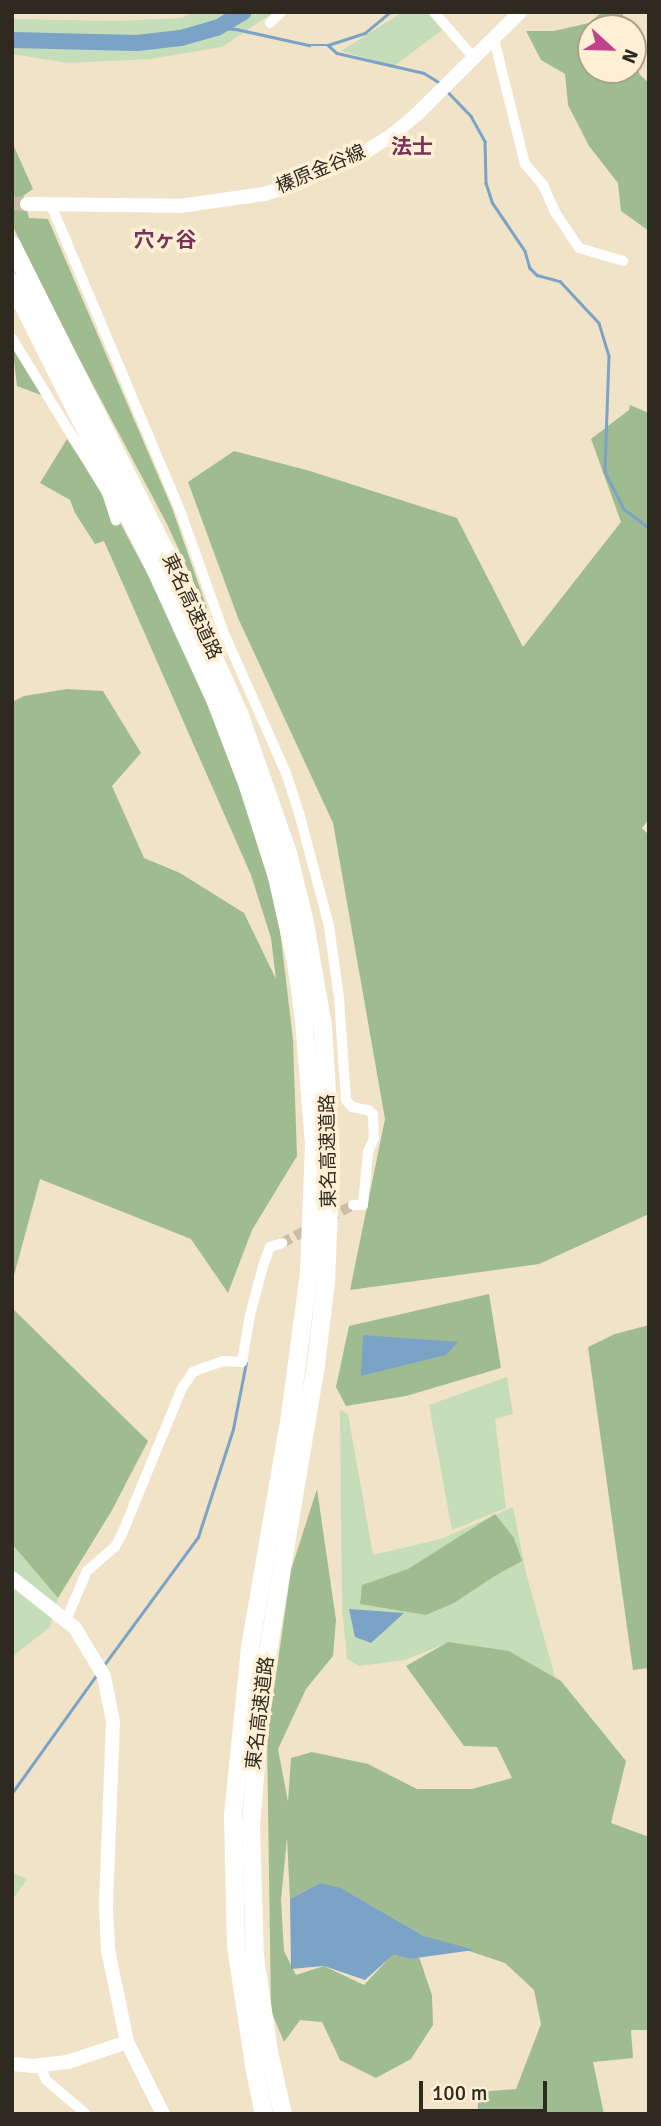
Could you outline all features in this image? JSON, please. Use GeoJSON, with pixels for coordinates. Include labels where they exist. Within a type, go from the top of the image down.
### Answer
{"type":"FeatureCollection","features":[{"type":"Feature","properties":{"kind":"highway","name":"東名高速道路"},"geometry":{"type":"LineString","coordinates":[[12,245],[165,551],[239,713],[288,853],[305,923],[323,1026],[331,1159],[326,1281],[316,1365],[264,1676],[251,1815],[255,1956],[267,2040],[283,2114]]}},
{"type":"Feature","properties":{"kind":"highway","name":"東名高速道路"},"geometry":{"type":"LineString","coordinates":[[12,283],[151,560],[216,702],[248,786],[276,877],[296,962],[304,1020],[314,1143],[309,1273],[294,1393],[250,1648],[233,1815],[236,1946],[246,2024],[264,2114]]}},
{"type":"Feature","properties":{"kind":"street"},"geometry":{"type":"LineString","coordinates":[[270,23],[281,12]]}},
{"type":"Feature","properties":{"kind":"street"},"geometry":{"type":"LineString","coordinates":[[434,12],[474,58]]}},
{"type":"Feature","properties":{"kind":"street","name":"榛原金谷線"},"geometry":{"type":"LineString","coordinates":[[27,204],[180,206],[264,194],[293,184],[364,153],[392,135],[520,12]]}},
{"type":"Feature","properties":{"kind":"street"},"geometry":{"type":"LineString","coordinates":[[494,39],[525,164],[543,185],[555,212],[579,248],[624,261]]}},
{"type":"Feature","properties":{"kind":"street"},"geometry":{"type":"LineString","coordinates":[[51,205],[181,513],[223,631],[286,773],[299,813],[329,926],[339,998],[346,1100],[352,1107],[368,1110],[373,1114],[374,1138],[368,1152],[363,1205],[353,1205]]}},
{"type":"Feature","properties":{"kind":"street"},"geometry":{"type":"LineString","coordinates":[[12,338],[107,494],[116,521]]}},
{"type":"Feature","properties":{"kind":"street"},"geometry":{"type":"LineString","coordinates":[[66,1620],[87,1571],[115,1547],[122,1534],[182,1388],[192,1372],[223,1361],[242,1362],[250,1314],[263,1266],[271,1247],[282,1243]]}},
{"type":"Feature","properties":{"kind":"street"},"geometry":{"type":"LineString","coordinates":[[12,1578],[75,1628],[101,1671],[113,1722],[106,1906],[108,1950],[127,2042],[163,2114]]}},
{"type":"Feature","properties":{"kind":"street"},"geometry":{"type":"LineString","coordinates":[[12,2064],[68,2062],[127,2042]]}},
{"type":"Feature","properties":{"kind":"street"},"geometry":{"type":"LineString","coordinates":[[40,2065],[46,2080],[86,2114]]}},
{"type":"Feature","properties":{"kind":"green space"},"geometry":{"type":"Polygon","coordinates":[[[194,12],[274,12],[222,47],[150,59],[69,63],[12,54],[12,19],[116,21],[182,18],[194,12]]]}},
{"type":"Feature","properties":{"kind":"green space"},"geometry":{"type":"Polygon","coordinates":[[[403,12],[427,12],[442,30],[394,66],[341,51],[403,12]]]}},
{"type":"Feature","properties":{"kind":"green space"},"geometry":{"type":"Polygon","coordinates":[[[622,12],[622,14],[600,14],[622,12]]]}},
{"type":"Feature","properties":{"kind":"green space"},"geometry":{"type":"Polygon","coordinates":[[[577,26],[577,84],[649,83],[649,231],[621,211],[618,183],[589,146],[568,105],[565,74],[541,60],[526,31],[554,31],[577,26]]]}},
{"type":"Feature","properties":{"kind":"green space"},"geometry":{"type":"Polygon","coordinates":[[[12,142],[33,189],[23,196],[29,218],[48,219],[172,508],[211,620],[167,524],[42,289],[12,224],[12,142]]]}},
{"type":"Feature","properties":{"kind":"green space"},"geometry":{"type":"Polygon","coordinates":[[[12,344],[40,388],[41,395],[17,386],[12,344]]]}},
{"type":"Feature","properties":{"kind":"green space"},"geometry":{"type":"Polygon","coordinates":[[[630,405],[649,413],[649,819],[642,828],[649,835],[649,1214],[539,1264],[350,1290],[385,1119],[333,823],[238,618],[188,482],[234,451],[310,471],[457,518],[523,647],[621,522],[591,439],[629,410],[630,405]]]}},
{"type":"Feature","properties":{"kind":"green space"},"geometry":{"type":"Polygon","coordinates":[[[67,439],[109,502],[163,603],[234,759],[277,904],[293,1040],[297,1156],[252,1230],[228,1293],[191,1239],[40,1179],[12,1283],[12,702],[24,696],[67,689],[103,691],[141,753],[112,786],[144,858],[180,873],[244,913],[276,979],[271,938],[251,875],[104,541],[95,544],[70,500],[40,483],[67,439]]]}},
{"type":"Feature","properties":{"kind":"green space"},"geometry":{"type":"Polygon","coordinates":[[[489,1294],[501,1368],[406,1396],[346,1406],[336,1387],[349,1326],[489,1294]]]}},
{"type":"Feature","properties":{"kind":"green space"},"geometry":{"type":"Polygon","coordinates":[[[12,1308],[148,1441],[111,1512],[58,1598],[12,1544],[12,1308]]]}},
{"type":"Feature","properties":{"kind":"green space"},"geometry":{"type":"Polygon","coordinates":[[[649,1325],[649,1668],[633,1670],[588,1347],[615,1334],[649,1325]]]}},
{"type":"Feature","properties":{"kind":"green space"},"geometry":{"type":"Polygon","coordinates":[[[507,1377],[513,1414],[495,1419],[506,1508],[452,1530],[429,1405],[507,1377]]]}},
{"type":"Feature","properties":{"kind":"green space"},"geometry":{"type":"Polygon","coordinates":[[[340,1410],[348,1414],[373,1555],[441,1539],[513,1507],[526,1573],[555,1677],[509,1651],[444,1644],[405,1660],[359,1666],[347,1659],[342,1607],[340,1410]]]}},
{"type":"Feature","properties":{"kind":"green space"},"geometry":{"type":"Polygon","coordinates":[[[317,1489],[336,1620],[333,1656],[306,1689],[278,1749],[288,1802],[291,1758],[312,1752],[368,1764],[417,1789],[472,1789],[512,1778],[497,1747],[464,1746],[406,1666],[448,1642],[509,1651],[561,1681],[626,1761],[611,1823],[649,1837],[649,2030],[631,2030],[633,2058],[593,2062],[604,2114],[478,2114],[478,2092],[516,2089],[541,2024],[534,1990],[505,1963],[424,1936],[346,1891],[320,1883],[290,1899],[287,1838],[281,1900],[284,1951],[296,1975],[324,1966],[364,1985],[394,1953],[409,1959],[419,1957],[432,1995],[433,2025],[411,2059],[376,2078],[340,2060],[322,2022],[300,2020],[284,2042],[271,2011],[267,1738],[291,1570],[317,1489]]]}},
{"type":"Feature","properties":{"kind":"green space"},"geometry":{"type":"Polygon","coordinates":[[[495,1514],[514,1538],[522,1561],[454,1603],[426,1615],[360,1604],[362,1585],[408,1569],[495,1514]]]}},
{"type":"Feature","properties":{"kind":"green space"},"geometry":{"type":"Polygon","coordinates":[[[12,1544],[58,1598],[50,1627],[12,1657],[12,1544]]]}},
{"type":"Feature","properties":{"kind":"green space"},"geometry":{"type":"Polygon","coordinates":[[[12,1872],[27,1879],[12,1900],[12,1872]]]}},
{"type":"Feature","properties":{"kind":"water"},"geometry":{"type":"Polygon","coordinates":[[[363,1335],[458,1342],[446,1355],[361,1376],[363,1335]]]}},
{"type":"Feature","properties":{"kind":"water"},"geometry":{"type":"Polygon","coordinates":[[[349,1609],[404,1613],[371,1643],[355,1637],[349,1609]]]}},
{"type":"Feature","properties":{"kind":"water"},"geometry":{"type":"Polygon","coordinates":[[[320,1883],[341,1888],[424,1936],[474,1950],[409,1959],[394,1954],[365,1980],[324,1966],[291,1969],[290,1899],[320,1883]]]}},
{"type":"Feature","properties":{"kind":"waterway"},"geometry":{"type":"LineString","coordinates":[[12,40],[137,43],[181,38],[217,28],[244,12]]}},
{"type":"Feature","properties":{"kind":"waterway"},"geometry":{"type":"LineString","coordinates":[[217,28],[236,29],[309,45],[328,45],[365,33],[390,12]]}},
{"type":"Feature","properties":{"kind":"waterway"},"geometry":{"type":"LineString","coordinates":[[328,45],[337,53],[424,73],[440,83]]}},
{"type":"Feature","properties":{"kind":"waterway"},"geometry":{"type":"LineString","coordinates":[[447,91],[471,116],[485,141],[486,183],[492,202],[525,251],[530,268],[537,275],[560,281],[599,323],[609,356],[605,472],[624,509],[649,528]]}},
{"type":"Feature","properties":{"kind":"waterway"},"geometry":{"type":"LineString","coordinates":[[104,1665],[198,1537],[233,1429],[246,1363]]}},
{"type":"Feature","properties":{"kind":"waterway"},"geometry":{"type":"LineString","coordinates":[[12,1793],[98,1673]]}},
{"type":"Feature","properties":{"kind":"tunnel"},"geometry":{"type":"LineString","coordinates":[[12,203],[27,204]]}},
{"type":"Feature","properties":{"kind":"tunnel"},"geometry":{"type":"LineString","coordinates":[[328,1218],[353,1205]]}},
{"type":"Feature","properties":{"kind":"tunnel"},"geometry":{"type":"LineString","coordinates":[[282,1243],[312,1227]]}},
{"type":"Feature","properties":{"kind":"district","name":"法士"},"geometry":{"type":"Point","coordinates":[412,147]}},
{"type":"Feature","properties":{"kind":"district","name":"穴ヶ谷"},"geometry":{"type":"Point","coordinates":[165,240]}}]}
